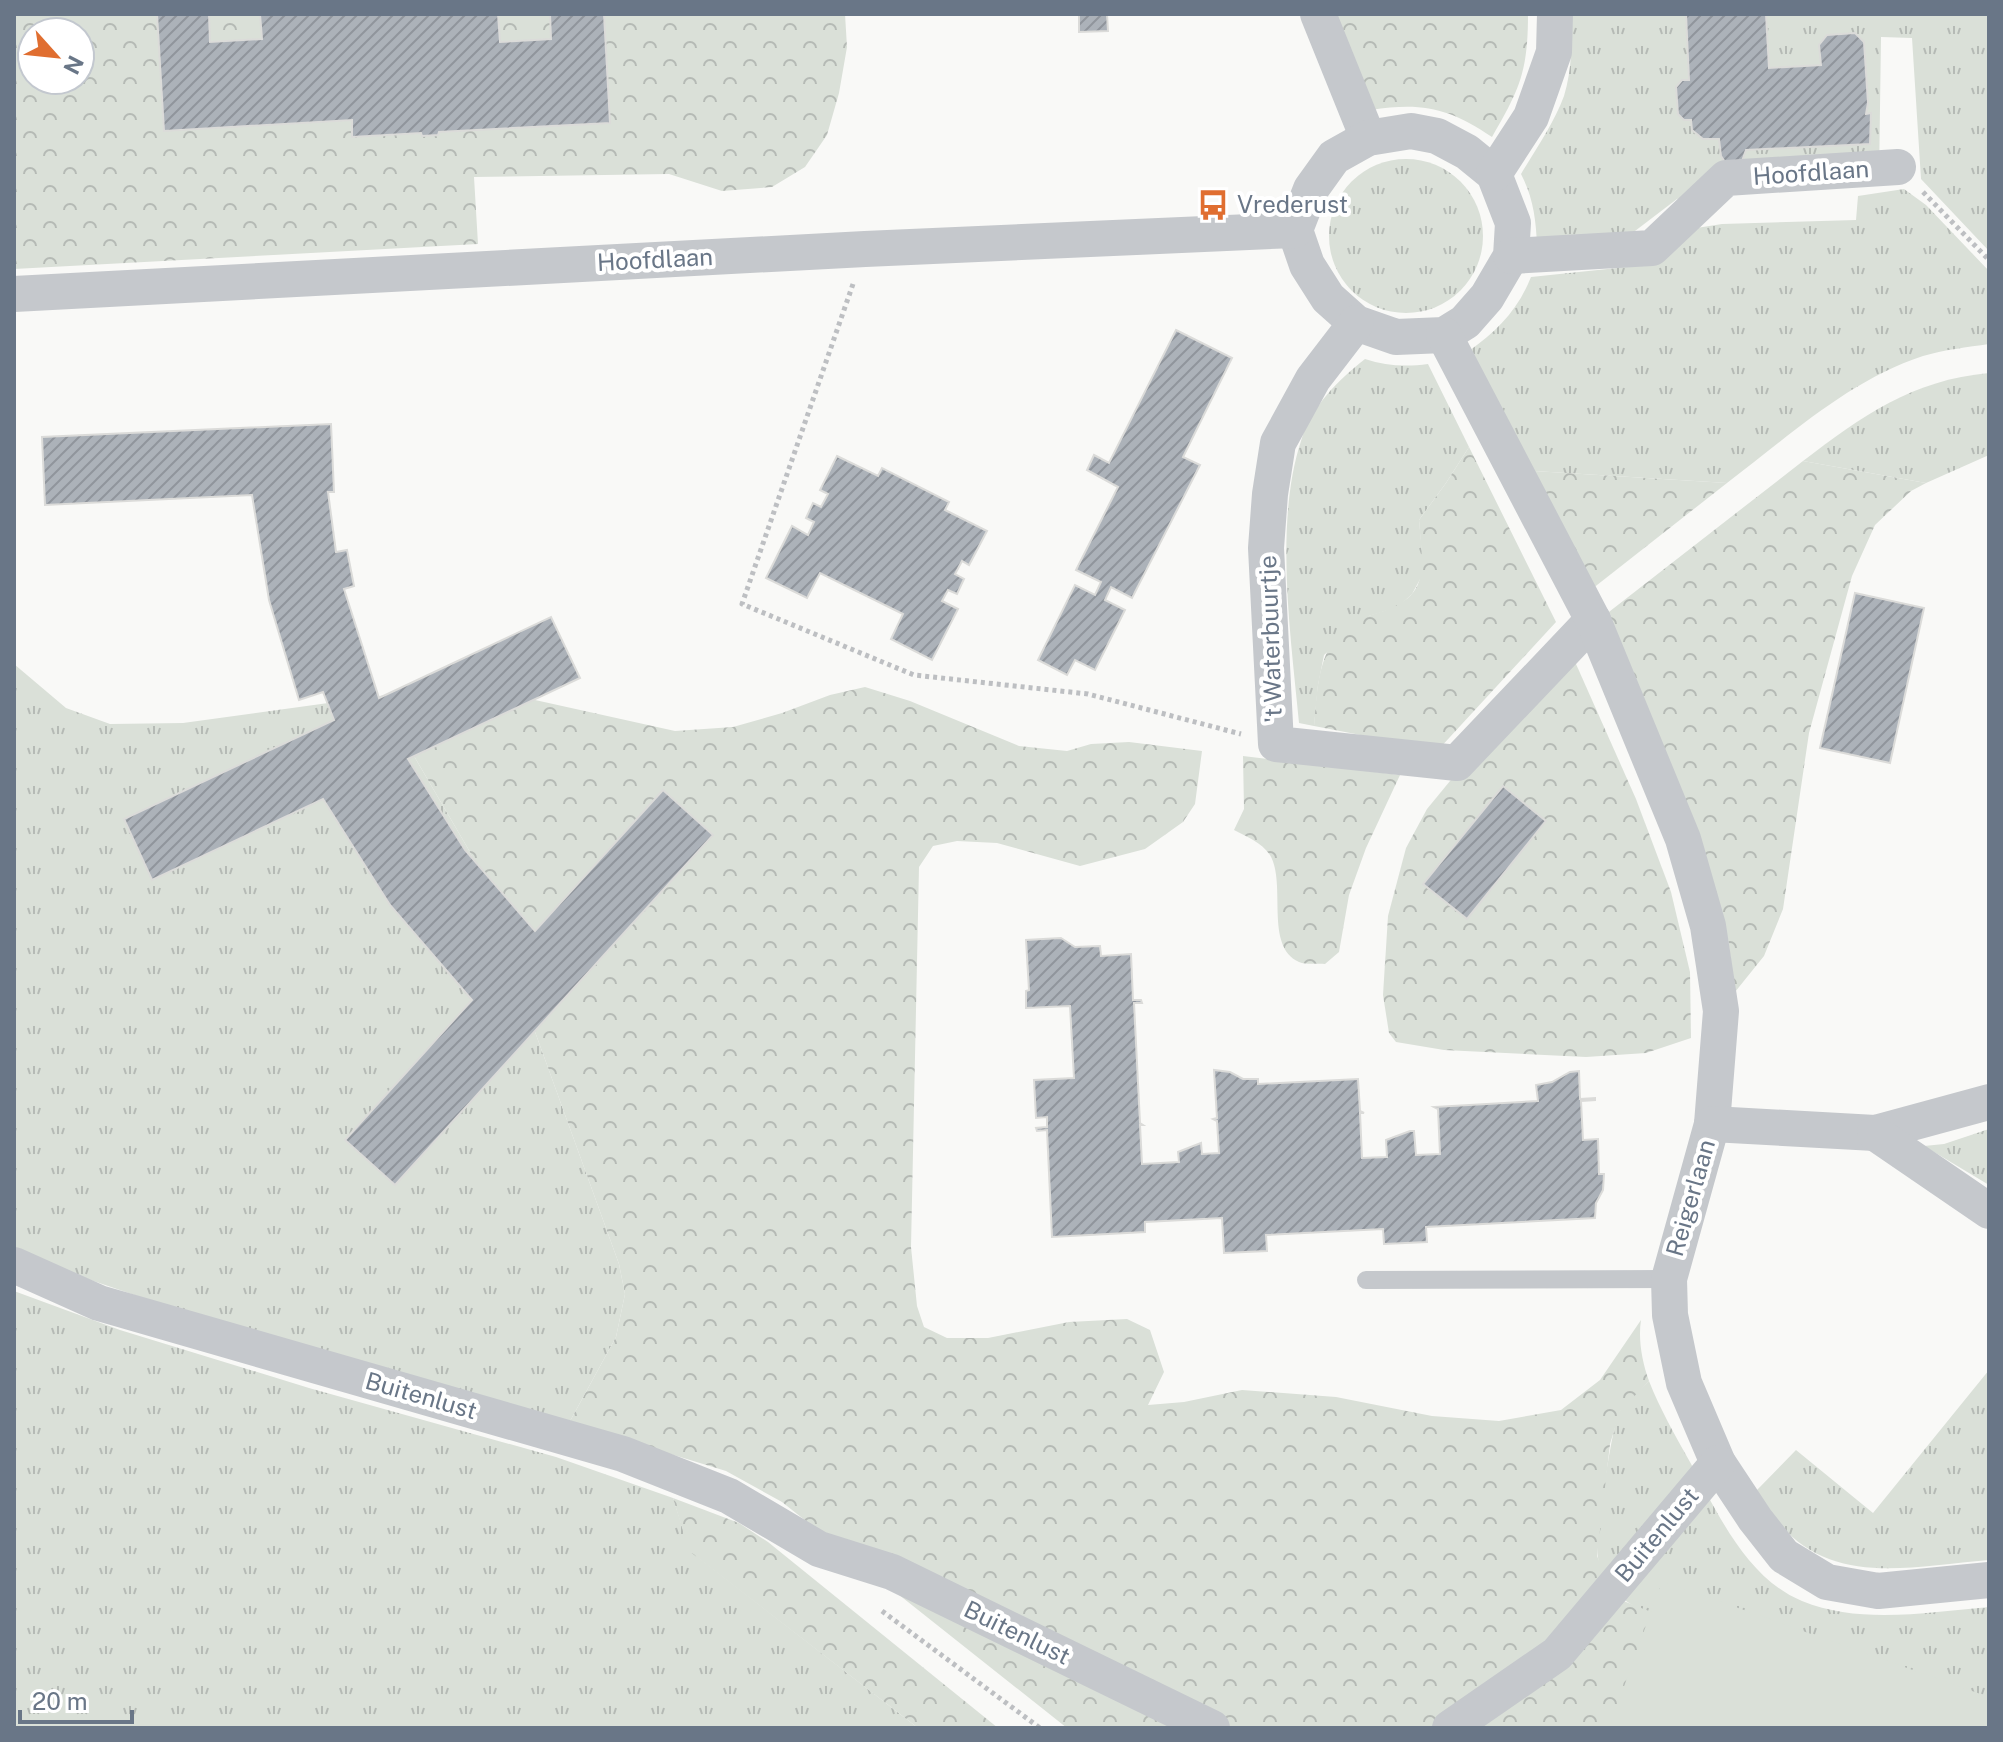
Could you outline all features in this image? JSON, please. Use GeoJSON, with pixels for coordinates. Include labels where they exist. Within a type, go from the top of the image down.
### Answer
{"type":"FeatureCollection","features":[{"type":"Feature","properties":{"kind":"street"},"geometry":{"type":"LineString","coordinates":[[1318,14],[1368,138]]}},
{"type":"Feature","properties":{"kind":"street"},"geometry":{"type":"LineString","coordinates":[[1494,174],[1531,117],[1554,52],[1555,14]]}},
{"type":"Feature","properties":{"kind":"street"},"geometry":{"type":"LineString","coordinates":[[1411,131],[1437,136],[1467,152],[1494,174],[1513,223],[1511,256],[1487,297],[1465,322],[1444,335],[1396,337],[1356,323],[1328,298],[1307,265],[1295,230],[1311,189],[1334,157],[1368,138],[1411,131]]}},
{"type":"Feature","properties":{"kind":"street","name":"Hoofdlaan"},"geometry":{"type":"LineString","coordinates":[[1511,256],[1652,248],[1726,178],[1898,167]]}},
{"type":"Feature","properties":{"kind":"street","name":"Hoofdlaan"},"geometry":{"type":"LineString","coordinates":[[14,294],[865,249],[1295,230]]}},
{"type":"Feature","properties":{"kind":"street","name":"'t Waterbuurtje"},"geometry":{"type":"LineString","coordinates":[[1356,323],[1313,379],[1278,443],[1266,548],[1276,744],[1457,763],[1593,620]]}},
{"type":"Feature","properties":{"kind":"street"},"geometry":{"type":"LineString","coordinates":[[1444,335],[1593,620]]}},
{"type":"Feature","properties":{"kind":"street","name":"Reigerlaan"},"geometry":{"type":"LineString","coordinates":[[1593,620],[1683,839],[1708,926],[1721,1011],[1712,1124],[1669,1279],[1670,1315],[1684,1383],[1718,1463],[1784,1556],[1827,1582],[1878,1591],[1989,1580]]}},
{"type":"Feature","properties":{"kind":"street"},"geometry":{"type":"LineString","coordinates":[[1712,1124],[1875,1133],[1989,1102]]}},
{"type":"Feature","properties":{"kind":"street"},"geometry":{"type":"LineString","coordinates":[[1875,1133],[1989,1211]]}},
{"type":"Feature","properties":{"kind":"street","name":"Buitenlust"},"geometry":{"type":"LineString","coordinates":[[14,1265],[99,1303],[623,1454],[729,1496],[819,1549],[892,1572],[1212,1728]]}},
{"type":"Feature","properties":{"kind":"street","name":"Buitenlust"},"geometry":{"type":"LineString","coordinates":[[1450,1728],[1557,1654],[1718,1463]]}},
{"type":"Feature","properties":{"kind":"lane"},"geometry":{"type":"LineString","coordinates":[[1366,1280],[1669,1279]]}},
{"type":"Feature","properties":{"kind":"path"},"geometry":{"type":"LineString","coordinates":[[1898,167],[1989,260]]}},
{"type":"Feature","properties":{"kind":"path"},"geometry":{"type":"LineString","coordinates":[[865,249],[742,604],[914,675],[1088,694],[1276,744]]}},
{"type":"Feature","properties":{"kind":"path"},"geometry":{"type":"LineString","coordinates":[[877,1607],[1040,1728]]}},
{"type":"Feature","properties":{"kind":"green space"},"geometry":{"type":"Polygon","coordinates":[[[14,14],[845,14],[847,47],[839,93],[827,135],[805,167],[772,187],[722,191],[669,174],[474,177],[478,244],[14,269],[14,14]]]}},
{"type":"Feature","properties":{"kind":"green space"},"geometry":{"type":"Polygon","coordinates":[[[1327,14],[1528,14],[1526,51],[1520,79],[1492,137],[1462,119],[1434,110],[1405,107],[1371,110],[1327,14]]]}},
{"type":"Feature","properties":{"kind":"green space"},"geometry":{"type":"Polygon","coordinates":[[[1572,14],[1989,14],[1989,251],[1921,179],[1912,38],[1881,37],[1879,179],[1719,192],[1677,199],[1635,231],[1612,237],[1537,245],[1533,208],[1521,174],[1564,96],[1570,66],[1572,14]]]}},
{"type":"Feature","properties":{"kind":"green space"},"geometry":{"type":"Polygon","coordinates":[[[1406,159],[1435,165],[1460,182],[1477,207],[1483,236],[1477,265],[1460,290],[1435,307],[1406,313],[1377,307],[1352,290],[1335,265],[1329,236],[1335,207],[1352,182],[1377,165],[1406,159]]]}},
{"type":"Feature","properties":{"kind":"green space"},"geometry":{"type":"Polygon","coordinates":[[[1904,189],[1926,205],[1989,271],[1989,344],[1947,350],[1896,366],[1820,411],[1727,483],[1534,471],[1469,351],[1506,319],[1531,277],[1617,268],[1690,229],[1722,224],[1856,220],[1858,196],[1904,189]]]}},
{"type":"Feature","properties":{"kind":"green space"},"geometry":{"type":"Polygon","coordinates":[[[1365,359],[1396,365],[1428,364],[1469,447],[1419,520],[1424,572],[1412,594],[1398,607],[1369,616],[1324,655],[1314,726],[1299,723],[1287,581],[1288,508],[1301,441],[1311,417],[1336,385],[1365,359]]]}},
{"type":"Feature","properties":{"kind":"green space"},"geometry":{"type":"Polygon","coordinates":[[[1989,373],[1989,455],[1926,483],[1803,461],[1867,415],[1912,392],[1936,383],[1989,373]]]}},
{"type":"Feature","properties":{"kind":"green space"},"geometry":{"type":"Polygon","coordinates":[[[1469,447],[1556,622],[1438,750],[1314,726],[1319,677],[1332,643],[1347,626],[1395,606],[1416,589],[1422,565],[1419,520],[1469,447]]]}},
{"type":"Feature","properties":{"kind":"green space"},"geometry":{"type":"Polygon","coordinates":[[[1803,461],[1926,483],[1911,491],[1875,525],[1852,576],[1809,733],[1783,909],[1764,956],[1735,992],[1728,939],[1605,615],[1803,461]]]}},
{"type":"Feature","properties":{"kind":"green space"},"geometry":{"type":"Polygon","coordinates":[[[1534,471],[1727,483],[1592,589],[1534,471]]]}},
{"type":"Feature","properties":{"kind":"green space"},"geometry":{"type":"Polygon","coordinates":[[[1572,655],[1636,799],[1671,892],[1690,972],[1691,1038],[1646,1053],[1586,1057],[1444,1050],[1396,1042],[1389,1033],[1383,995],[1388,916],[1406,848],[1427,809],[1450,781],[1572,655]]]}},
{"type":"Feature","properties":{"kind":"green space"},"geometry":{"type":"Polygon","coordinates":[[[14,664],[66,708],[110,724],[183,723],[379,696],[470,852],[619,1264],[625,1294],[616,1337],[569,1423],[199,1317],[70,1273],[14,1247],[14,664]]]}},
{"type":"Feature","properties":{"kind":"green space"},"geometry":{"type":"Polygon","coordinates":[[[865,687],[910,701],[1019,746],[1067,751],[1091,744],[1129,742],[1202,751],[1195,804],[1183,822],[1145,849],[1080,866],[997,843],[957,841],[933,846],[919,867],[911,1247],[917,1306],[924,1327],[947,1338],[988,1338],[1069,1322],[1127,1319],[1150,1330],[1164,1372],[1148,1405],[1184,1402],[1242,1390],[1336,1397],[1432,1416],[1499,1421],[1561,1410],[1600,1380],[1641,1320],[1641,1350],[1649,1381],[1620,1411],[1610,1444],[1597,1556],[1621,1600],[1659,1615],[1620,1728],[1067,1728],[782,1502],[726,1471],[569,1423],[616,1337],[625,1294],[619,1264],[470,852],[379,696],[435,689],[494,691],[675,731],[733,727],[830,695],[865,687]]]}},
{"type":"Feature","properties":{"kind":"green space"},"geometry":{"type":"Polygon","coordinates":[[[1243,756],[1400,775],[1366,848],[1349,895],[1339,952],[1325,964],[1302,963],[1288,954],[1279,929],[1277,882],[1270,855],[1258,843],[1234,830],[1244,809],[1243,756]]]}},
{"type":"Feature","properties":{"kind":"green space"},"geometry":{"type":"Polygon","coordinates":[[[1989,1129],[1989,1185],[1924,1146],[1944,1144],[1989,1129]]]}},
{"type":"Feature","properties":{"kind":"green space"},"geometry":{"type":"Polygon","coordinates":[[[14,1291],[120,1330],[309,1388],[556,1457],[673,1498],[690,1551],[918,1728],[14,1728],[14,1291]]]}},
{"type":"Feature","properties":{"kind":"green space"},"geometry":{"type":"Polygon","coordinates":[[[1989,1370],[1989,1560],[1888,1568],[1858,1566],[1829,1559],[1803,1545],[1779,1523],[1757,1490],[1796,1450],[1873,1513],[1989,1370]]]}},
{"type":"Feature","properties":{"kind":"green space"},"geometry":{"type":"Polygon","coordinates":[[[1649,1381],[1668,1422],[1735,1542],[1765,1577],[1782,1590],[1824,1608],[1871,1615],[1989,1607],[1989,1728],[1638,1608],[1618,1594],[1603,1574],[1598,1558],[1604,1485],[1619,1412],[1649,1381]]]}},
{"type":"Feature","properties":{"kind":"green space"},"geometry":{"type":"Polygon","coordinates":[[[673,1498],[739,1523],[768,1542],[998,1728],[918,1728],[689,1551],[673,1498]]]}},
{"type":"Feature","properties":{"kind":"green space"},"geometry":{"type":"Polygon","coordinates":[[[1662,1581],[1989,1697],[1989,1728],[1609,1728],[1662,1581]]]}},
{"type":"Feature","properties":{"kind":"building"},"geometry":{"type":"Polygon","coordinates":[[[157,14],[209,14],[210,42],[262,39],[260,14],[498,14],[500,42],[551,39],[550,14],[604,14],[610,123],[439,132],[438,135],[422,136],[421,133],[352,137],[352,120],[164,131],[157,14]]]}},
{"type":"Feature","properties":{"kind":"building"},"geometry":{"type":"Polygon","coordinates":[[[1079,14],[1107,14],[1108,31],[1079,32],[1079,14]]]}},
{"type":"Feature","properties":{"kind":"building"},"geometry":{"type":"Polygon","coordinates":[[[1686,14],[1766,14],[1769,68],[1821,65],[1819,45],[1827,35],[1855,33],[1864,42],[1866,114],[1871,113],[1870,144],[1746,150],[1742,161],[1725,162],[1719,139],[1703,139],[1692,130],[1691,120],[1684,120],[1678,114],[1676,87],[1682,80],[1689,80],[1686,14]]]}},
{"type":"Feature","properties":{"kind":"building"},"geometry":{"type":"Polygon","coordinates":[[[1176,330],[1232,358],[1183,457],[1200,465],[1132,598],[1111,587],[1105,600],[1125,610],[1095,670],[1075,660],[1067,675],[1038,660],[1075,585],[1095,595],[1101,582],[1076,570],[1118,487],[1087,470],[1094,455],[1109,463],[1176,330]]]}},
{"type":"Feature","properties":{"kind":"building"},"geometry":{"type":"Polygon","coordinates":[[[331,424],[334,492],[328,492],[336,552],[347,550],[354,586],[344,589],[379,698],[551,617],[580,678],[408,759],[465,850],[535,931],[663,790],[713,835],[395,1185],[345,1140],[472,1000],[390,905],[323,799],[152,880],[124,819],[334,720],[323,692],[299,700],[269,600],[252,495],[45,505],[42,437],[331,424]]]}},
{"type":"Feature","properties":{"kind":"building"},"geometry":{"type":"Polygon","coordinates":[[[837,456],[878,476],[882,468],[949,502],[945,510],[987,531],[969,565],[962,561],[955,574],[964,579],[957,594],[948,590],[942,601],[958,609],[932,660],[891,639],[903,614],[820,573],[807,598],[766,578],[792,526],[808,535],[814,522],[806,518],[813,503],[821,507],[828,494],[820,490],[837,456]]]}},
{"type":"Feature","properties":{"kind":"building"},"geometry":{"type":"Polygon","coordinates":[[[1855,593],[1924,608],[1890,763],[1820,748],[1855,593]]]}},
{"type":"Feature","properties":{"kind":"building"},"geometry":{"type":"Polygon","coordinates":[[[1503,786],[1546,821],[1467,919],[1423,884],[1503,786]]]}},
{"type":"Feature","properties":{"kind":"building"},"geometry":{"type":"Polygon","coordinates":[[[1061,938],[1075,947],[1100,946],[1101,956],[1131,954],[1133,1000],[1141,1000],[1142,1003],[1134,1003],[1140,1123],[1143,1125],[1140,1125],[1142,1164],[1179,1162],[1178,1152],[1201,1143],[1202,1154],[1219,1153],[1217,1121],[1213,1119],[1217,1118],[1214,1070],[1230,1072],[1243,1079],[1258,1079],[1258,1084],[1358,1079],[1360,1111],[1364,1113],[1360,1113],[1362,1158],[1387,1157],[1386,1140],[1410,1131],[1414,1131],[1416,1155],[1440,1154],[1438,1109],[1434,1107],[1538,1101],[1536,1085],[1579,1071],[1580,1099],[1595,1098],[1581,1101],[1583,1140],[1598,1139],[1599,1174],[1604,1174],[1595,1218],[1426,1227],[1427,1242],[1384,1244],[1383,1229],[1266,1235],[1267,1251],[1224,1253],[1222,1218],[1145,1222],[1145,1232],[1052,1237],[1047,1130],[1037,1131],[1036,1128],[1047,1127],[1047,1117],[1036,1118],[1034,1080],[1074,1078],[1070,1006],[1026,1008],[1026,991],[1029,990],[1026,940],[1061,938]]]}},
{"type":"Feature","properties":{"kind":"place","name":"Vrederust"},"geometry":{"type":"Point","coordinates":[1213,205]}}]}
